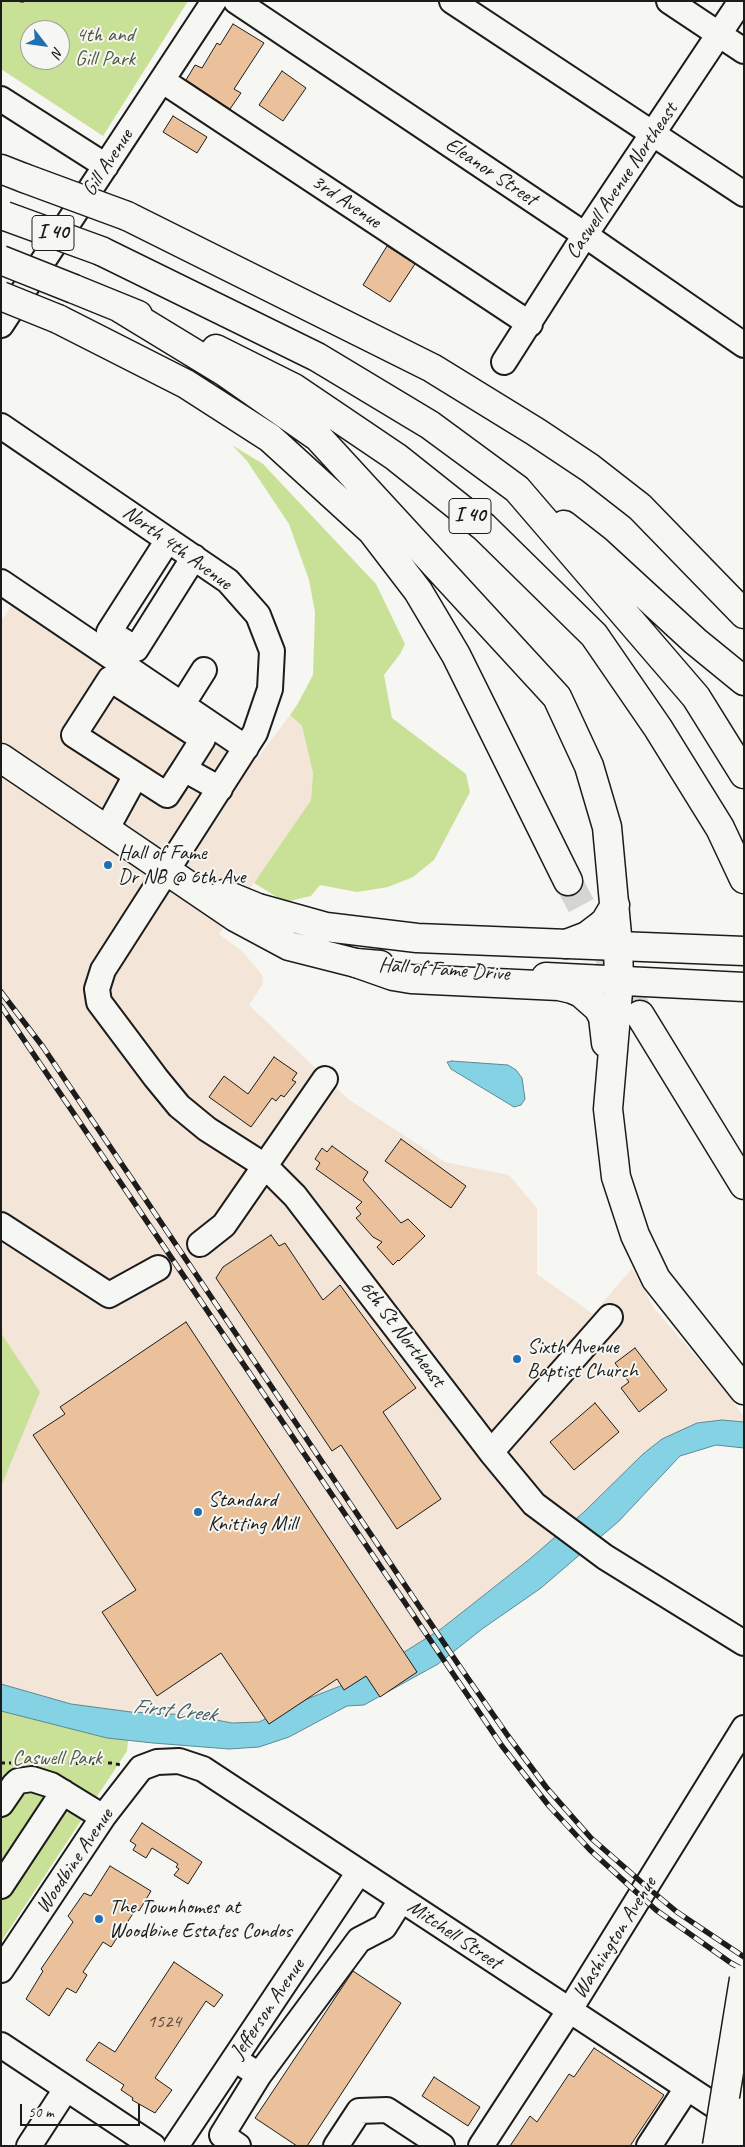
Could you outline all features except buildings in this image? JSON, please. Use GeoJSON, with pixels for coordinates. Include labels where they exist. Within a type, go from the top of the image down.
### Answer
{"type":"FeatureCollection","features":[{"type":"Feature","properties":{"kind":"main road"},"geometry":{"type":"LineString","coordinates":[[12,174],[127,216],[432,368],[536,432],[590,468],[640,508],[744,614]]}},
{"type":"Feature","properties":{"kind":"main road","name":"I 40"},"geometry":{"type":"LineString","coordinates":[[3,215],[101,251],[316,357],[430,425],[517,489],[696,697],[744,774]]}},
{"type":"Feature","properties":{"kind":"main road","name":"I 40"},"geometry":{"type":"LineString","coordinates":[[1,260],[179,331],[294,388],[396,456],[484,527],[594,635],[658,728],[715,820],[744,879]]}},
{"type":"Feature","properties":{"kind":"main road"},"geometry":{"type":"LineString","coordinates":[[1,296],[58,319],[186,384],[270,438],[372,531],[418,591],[456,655],[568,881]]}},
{"type":"Feature","properties":{"kind":"main road"},"geometry":{"type":"LineString","coordinates":[[120,308],[225,372],[318,437],[557,697],[589,766],[608,826],[619,980],[608,1109],[616,1177],[634,1235],[656,1279],[744,1390]]}},
{"type":"Feature","properties":{"kind":"main road"},"geometry":{"type":"LineString","coordinates":[[517,489],[596,550],[695,641],[741,679]]}},
{"type":"Feature","properties":{"kind":"main road","name":"Hall of Fame Drive"},"geometry":{"type":"LineString","coordinates":[[1,758],[234,917],[289,946],[356,963],[496,974],[741,987]]}},
{"type":"Feature","properties":{"kind":"main road","name":"Hall of Fame Drive"},"geometry":{"type":"LineString","coordinates":[[167,871],[258,908],[326,927],[416,938],[737,951]]}},
{"type":"Feature","properties":{"kind":"main road"},"geometry":{"type":"LineString","coordinates":[[566,944],[587,936],[599,927],[605,922],[615,905]]}},
{"type":"Feature","properties":{"kind":"main road"},"geometry":{"type":"LineString","coordinates":[[356,963],[392,976],[410,980],[559,986],[582,993],[598,1008],[603,1017],[609,1090]]}},
{"type":"Feature","properties":{"kind":"main road"},"geometry":{"type":"LineString","coordinates":[[640,1015],[744,1185]]}},
{"type":"Feature","properties":{"kind":"main road"},"geometry":{"type":"LineString","coordinates":[[717,2146],[744,1979]]}},
{"type":"Feature","properties":{"kind":"main road"},"geometry":{"type":"LineString","coordinates":[[737,2146],[744,2112]]}},
{"type":"Feature","properties":{"kind":"street","name":"Gill Avenue"},"geometry":{"type":"LineString","coordinates":[[1,325],[214,1]]}},
{"type":"Feature","properties":{"kind":"street","name":"Eleanor Street"},"geometry":{"type":"LineString","coordinates":[[236,1],[744,344]]}},
{"type":"Feature","properties":{"kind":"street"},"geometry":{"type":"LineString","coordinates":[[452,1],[744,194]]}},
{"type":"Feature","properties":{"kind":"street"},"geometry":{"type":"LineString","coordinates":[[669,1],[744,50]]}},
{"type":"Feature","properties":{"kind":"street","name":"Caswell Avenue Northeast"},"geometry":{"type":"LineString","coordinates":[[504,362],[585,235],[741,1]]}},
{"type":"Feature","properties":{"kind":"street","name":"3rd Avenue"},"geometry":{"type":"LineString","coordinates":[[163,80],[530,324]]}},
{"type":"Feature","properties":{"kind":"street"},"geometry":{"type":"LineString","coordinates":[[1,98],[106,166]]}},
{"type":"Feature","properties":{"kind":"street","name":"North 4th Avenue"},"geometry":{"type":"LineString","coordinates":[[1,426],[228,581],[258,616],[272,651],[270,690],[255,733],[103,970],[97,990]]}},
{"type":"Feature","properties":{"kind":"street"},"geometry":{"type":"LineString","coordinates":[[168,540],[109,632],[130,657],[182,705],[246,748]]}},
{"type":"Feature","properties":{"kind":"street"},"geometry":{"type":"LineString","coordinates":[[130,657],[194,557]]}},
{"type":"Feature","properties":{"kind":"street"},"geometry":{"type":"LineString","coordinates":[[1,582],[130,657]]}},
{"type":"Feature","properties":{"kind":"street"},"geometry":{"type":"LineString","coordinates":[[182,705],[204,670]]}},
{"type":"Feature","properties":{"kind":"street"},"geometry":{"type":"LineString","coordinates":[[110,679],[203,739],[184,769],[167,795],[74,735],[110,679]]}},
{"type":"Feature","properties":{"kind":"street"},"geometry":{"type":"LineString","coordinates":[[184,769],[220,790]]}},
{"type":"Feature","properties":{"kind":"street"},"geometry":{"type":"LineString","coordinates":[[106,830],[136,775]]}},
{"type":"Feature","properties":{"kind":"street","name":"6th St Northeast"},"geometry":{"type":"LineString","coordinates":[[97,990],[99,1002],[180,1106],[207,1129],[265,1166],[295,1196],[331,1240],[491,1452],[534,1504],[605,1557],[744,1643]]}},
{"type":"Feature","properties":{"kind":"street"},"geometry":{"type":"LineString","coordinates":[[200,1244],[224,1225],[325,1079]]}},
{"type":"Feature","properties":{"kind":"street"},"geometry":{"type":"LineString","coordinates":[[1,1225],[109,1294],[158,1268]]}},
{"type":"Feature","properties":{"kind":"street"},"geometry":{"type":"LineString","coordinates":[[491,1452],[610,1317]]}},
{"type":"Feature","properties":{"kind":"street","name":"Washington Avenue"},"geometry":{"type":"LineString","coordinates":[[481,2146],[569,2011],[744,1728]]}},
{"type":"Feature","properties":{"kind":"street","name":"Mitchell Street"},"geometry":{"type":"LineString","coordinates":[[149,1765],[179,1761],[203,1769],[744,2125]]}},
{"type":"Feature","properties":{"kind":"street","name":"Woodbine Avenue"},"geometry":{"type":"LineString","coordinates":[[1,1970],[103,1817],[149,1765]]}},
{"type":"Feature","properties":{"kind":"street"},"geometry":{"type":"LineString","coordinates":[[1,1804],[14,1785],[25,1779],[40,1780],[103,1817]]}},
{"type":"Feature","properties":{"kind":"street"},"geometry":{"type":"LineString","coordinates":[[1,1886],[63,1792]]}},
{"type":"Feature","properties":{"kind":"street","name":"Jefferson Avenue"},"geometry":{"type":"LineString","coordinates":[[176,2146],[359,1872]]}},
{"type":"Feature","properties":{"kind":"street"},"geometry":{"type":"LineString","coordinates":[[238,2146],[222,2135],[259,2075],[359,1940],[384,1927],[401,1900]]}},
{"type":"Feature","properties":{"kind":"street"},"geometry":{"type":"LineString","coordinates":[[1,2046],[153,2146]]}},
{"type":"Feature","properties":{"kind":"street"},"geometry":{"type":"LineString","coordinates":[[234,2059],[259,2075]]}},
{"type":"Feature","properties":{"kind":"street"},"geometry":{"type":"LineString","coordinates":[[649,2146],[687,2088]]}},
{"type":"Feature","properties":{"kind":"street"},"geometry":{"type":"LineString","coordinates":[[29,2146],[66,2089]]}},
{"type":"Feature","properties":{"kind":"street"},"geometry":{"type":"LineString","coordinates":[[336,2146],[359,2111],[387,2110],[442,2146]]}},
{"type":"Feature","properties":{"kind":"path"},"geometry":{"type":"LineString","coordinates":[[20,1],[26,1]]}},
{"type":"Feature","properties":{"kind":"path"},"geometry":{"type":"LineString","coordinates":[[1,1762],[21,1763]]}},
{"type":"Feature","properties":{"kind":"path"},"geometry":{"type":"LineString","coordinates":[[51,1764],[112,1763],[149,1765]]}},
{"type":"Feature","properties":{"kind":"shaded area"},"geometry":{"type":"Polygon","coordinates":[[[17,597],[256,760],[290,715],[302,726],[313,773],[311,800],[219,934],[243,952],[262,975],[263,984],[249,1005],[348,1099],[445,1162],[509,1175],[537,1208],[537,1274],[593,1314],[632,1268],[654,1308],[723,1388],[744,1417],[744,1422],[722,1420],[643,1454],[585,1511],[531,1558],[441,1629],[410,1649],[336,1687],[259,1722],[232,1723],[190,1715],[131,1712],[71,1704],[1,1684],[1,1487],[39,1392],[1,1333],[1,621],[17,597]]]}},
{"type":"Feature","properties":{"kind":"green space","name":"4th and Gill Park"},"geometry":{"type":"Polygon","coordinates":[[[1,1],[188,1],[103,136],[1,69],[1,1]]]}},
{"type":"Feature","properties":{"kind":"green space"},"geometry":{"type":"Polygon","coordinates":[[[232,445],[263,464],[376,584],[405,644],[384,675],[392,718],[466,774],[470,792],[434,860],[413,877],[388,887],[357,892],[320,885],[311,896],[285,902],[254,883],[311,800],[313,773],[302,726],[290,715],[313,675],[315,612],[309,580],[289,524],[247,461],[232,445]]]}},
{"type":"Feature","properties":{"kind":"green space"},"geometry":{"type":"Polygon","coordinates":[[[1,1333],[40,1392],[1,1487],[1,1333]]]}},
{"type":"Feature","properties":{"kind":"green space","name":"Caswell Park"},"geometry":{"type":"Polygon","coordinates":[[[1,1684],[71,1704],[131,1712],[127,1751],[1,1942],[1,1684]]]}},
{"type":"Feature","properties":{"kind":"water"},"geometry":{"type":"Polygon","coordinates":[[[447,1062],[508,1065],[516,1070],[522,1078],[525,1099],[521,1105],[514,1107],[451,1069],[447,1062]]]}},
{"type":"Feature","properties":{"kind":"water","name":"First Creek"},"geometry":{"type":"Polygon","coordinates":[[[722,1420],[744,1422],[744,1448],[716,1445],[680,1456],[619,1521],[541,1588],[482,1629],[438,1664],[364,1705],[347,1706],[289,1737],[259,1747],[229,1749],[153,1743],[107,1738],[1,1711],[1,1684],[71,1704],[131,1712],[190,1715],[232,1723],[259,1722],[307,1699],[366,1676],[441,1629],[531,1558],[585,1511],[643,1454],[662,1439],[697,1423],[722,1420]]]}},
{"type":"Feature","properties":{"kind":"tunnel"},"geometry":{"type":"LineString","coordinates":[[568,881],[640,1015]]}},
{"type":"Feature","properties":{"kind":"railway"},"geometry":{"type":"LineString","coordinates":[[1,992],[43,1047],[458,1664],[546,1787],[591,1838],[647,1887],[677,1912],[744,1957]]}},
{"type":"Feature","properties":{"kind":"railway"},"geometry":{"type":"LineString","coordinates":[[1,1006],[502,1746],[549,1806],[590,1850],[656,1910],[731,1963],[744,1970]]}},
{"type":"Feature","properties":{"kind":"place","name":"Hall of Fame Dr NB @ 6th Ave"},"geometry":{"type":"Point","coordinates":[108,865]}},
{"type":"Feature","properties":{"kind":"place","name":"Sixth Avenue Baptist Church"},"geometry":{"type":"Point","coordinates":[517,1359]}},
{"type":"Feature","properties":{"kind":"place","name":"Standard Knitting Mill"},"geometry":{"type":"Point","coordinates":[198,1512]}},
{"type":"Feature","properties":{"kind":"place","name":"The Townhomes at Woodbine Estates Condos"},"geometry":{"type":"Point","coordinates":[99,1919]}}]}
